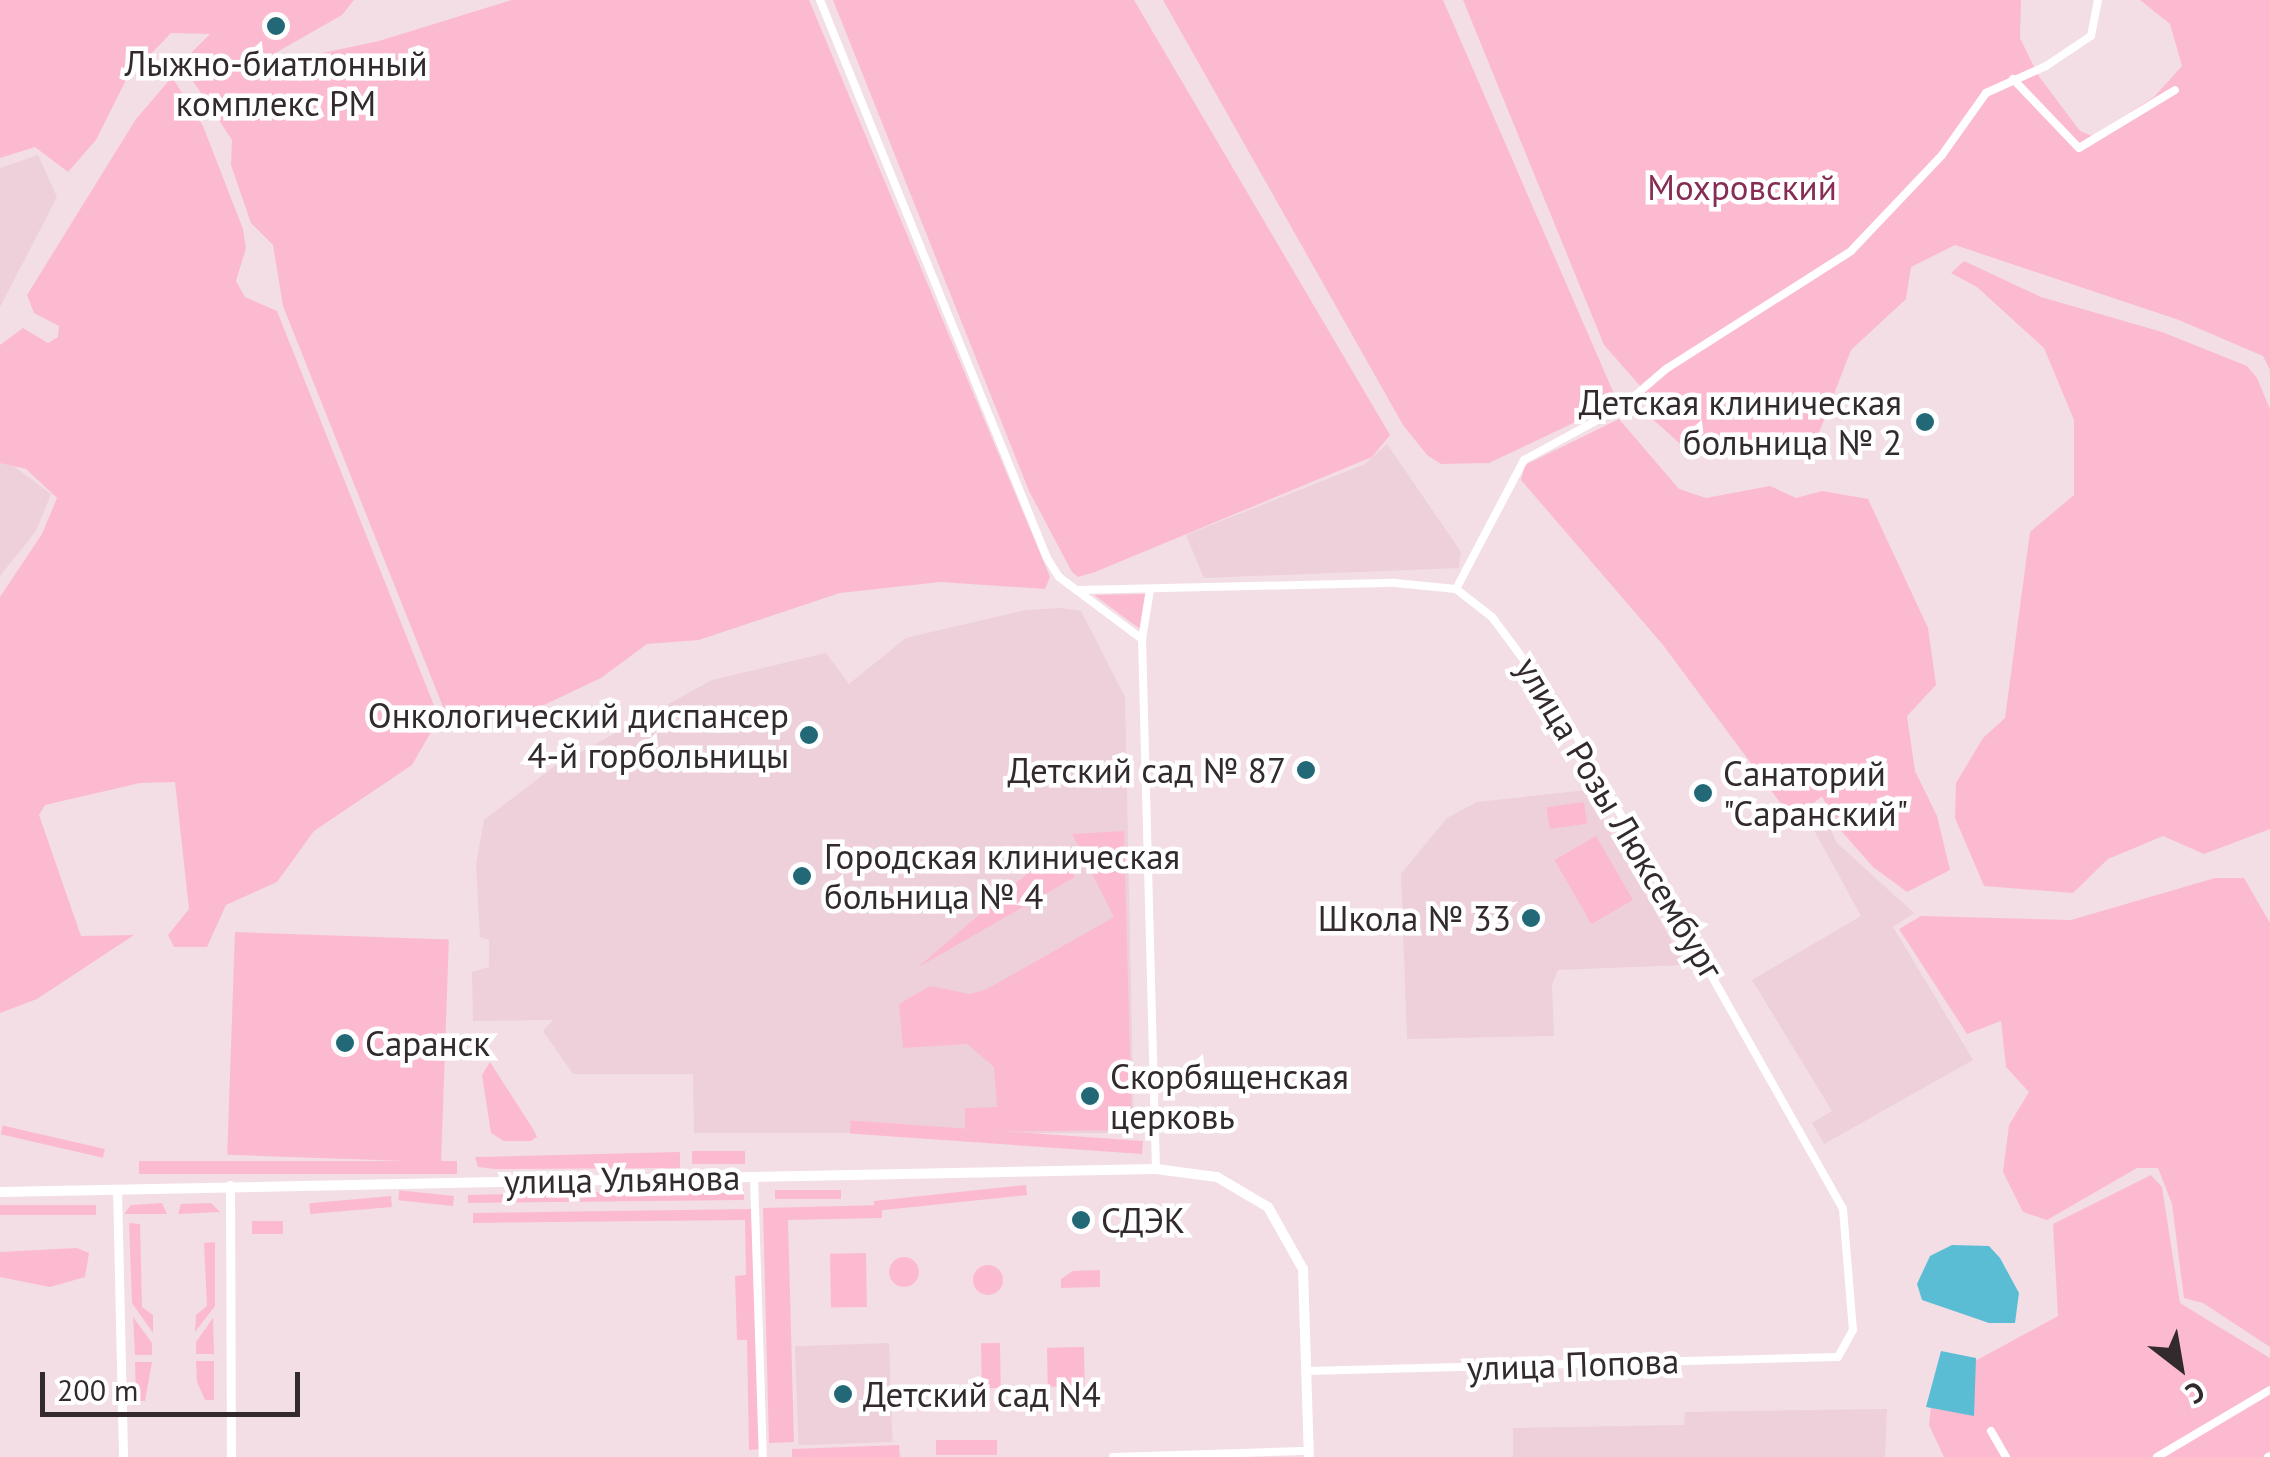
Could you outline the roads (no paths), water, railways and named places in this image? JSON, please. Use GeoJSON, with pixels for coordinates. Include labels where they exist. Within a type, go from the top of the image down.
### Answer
{"type":"FeatureCollection","features":[{"type":"Feature","properties":{"kind":"main road","name":"улица Ульянова"},"geometry":{"type":"LineString","coordinates":[[0,1192],[230,1184],[1156,1168],[1242,1186],[1278,1218],[1297,1251],[1306,1289],[1307,1371]]}},
{"type":"Feature","properties":{"kind":"main road"},"geometry":{"type":"LineString","coordinates":[[1307,1371],[1309,1454]]}},
{"type":"Feature","properties":{"kind":"street"},"geometry":{"type":"LineString","coordinates":[[820,0],[1047,558],[1078,590],[1142,639]]}},
{"type":"Feature","properties":{"kind":"street"},"geometry":{"type":"LineString","coordinates":[[1078,590],[1394,583],[1456,590],[1524,460],[1622,406],[1666,369],[1851,251],[1942,155],[1986,93],[2046,66],[2091,36],[2098,0]]}},
{"type":"Feature","properties":{"kind":"street"},"geometry":{"type":"LineString","coordinates":[[2013,79],[2079,148],[2175,90]]}},
{"type":"Feature","properties":{"kind":"street"},"geometry":{"type":"LineString","coordinates":[[1150,590],[1142,639],[1156,1168]]}},
{"type":"Feature","properties":{"kind":"street","name":"улица Розы Люксембург"},"geometry":{"type":"LineString","coordinates":[[1456,590],[1524,653],[1564,714],[1838,1195],[1854,1283],[1853,1330],[1838,1357]]}},
{"type":"Feature","properties":{"kind":"street"},"geometry":{"type":"LineString","coordinates":[[754,1176],[763,1457]]}},
{"type":"Feature","properties":{"kind":"street"},"geometry":{"type":"LineString","coordinates":[[230,1184],[231,1457]]}},
{"type":"Feature","properties":{"kind":"street"},"geometry":{"type":"LineString","coordinates":[[117,1190],[123,1457]]}},
{"type":"Feature","properties":{"kind":"street","name":"улица Попова"},"geometry":{"type":"LineString","coordinates":[[1307,1371],[1838,1357]]}},
{"type":"Feature","properties":{"kind":"street"},"geometry":{"type":"LineString","coordinates":[[2158,1457],[2270,1390]]}},
{"type":"Feature","properties":{"kind":"street"},"geometry":{"type":"LineString","coordinates":[[1990,1432],[2006,1457]]}},
{"type":"Feature","properties":{"kind":"street"},"geometry":{"type":"LineString","coordinates":[[1113,1457],[1309,1454]]}},
{"type":"Feature","properties":{"kind":"water"},"geometry":{"type":"Polygon","coordinates":[[[1952,1245],[1989,1246],[2000,1258],[2019,1293],[2015,1323],[1989,1323],[1922,1300],[1917,1284],[1930,1256],[1952,1245]]]}},
{"type":"Feature","properties":{"kind":"water"},"geometry":{"type":"Polygon","coordinates":[[[1941,1351],[1976,1358],[1974,1416],[1926,1407],[1941,1351]]]}},
{"type":"Feature","properties":{"kind":"place","name":"Лыжно-биатлонный комплекс РМ"},"geometry":{"type":"Point","coordinates":[276,26]}},
{"type":"Feature","properties":{"kind":"place","name":"Детская клиническая больница № 2"},"geometry":{"type":"Point","coordinates":[1925,422]}},
{"type":"Feature","properties":{"kind":"place","name":"Онкологический диспансер 4-й горбольницы"},"geometry":{"type":"Point","coordinates":[809,735]}},
{"type":"Feature","properties":{"kind":"place","name":"Детский сад № 87"},"geometry":{"type":"Point","coordinates":[1306,770]}},
{"type":"Feature","properties":{"kind":"place","name":"Санаторий \"Саранский\""},"geometry":{"type":"Point","coordinates":[1703,793]}},
{"type":"Feature","properties":{"kind":"place","name":"Городская клиническая больница № 4"},"geometry":{"type":"Point","coordinates":[802,876]}},
{"type":"Feature","properties":{"kind":"place","name":"Школа № 33"},"geometry":{"type":"Point","coordinates":[1531,918]}},
{"type":"Feature","properties":{"kind":"place","name":"Саранск"},"geometry":{"type":"Point","coordinates":[345,1043]}},
{"type":"Feature","properties":{"kind":"place","name":"Скорбященская церковь"},"geometry":{"type":"Point","coordinates":[1090,1096]}},
{"type":"Feature","properties":{"kind":"place","name":"СДЭК"},"geometry":{"type":"Point","coordinates":[1081,1220]}},
{"type":"Feature","properties":{"kind":"place","name":"Детский сад N4"},"geometry":{"type":"Point","coordinates":[843,1394]}},
{"type":"Feature","properties":{"kind":"park label","name":"Мохровский"},"geometry":{"type":"Point","coordinates":[1742,187]}}]}
